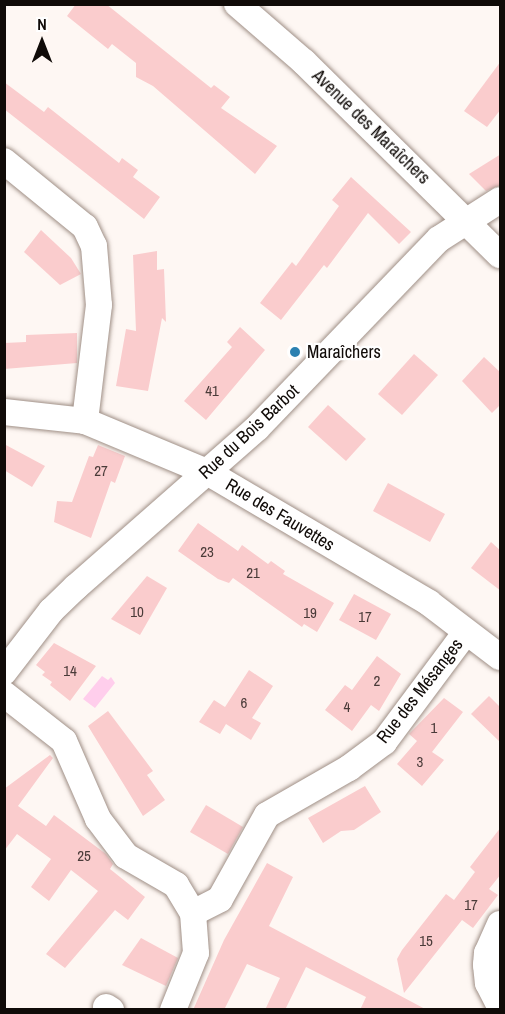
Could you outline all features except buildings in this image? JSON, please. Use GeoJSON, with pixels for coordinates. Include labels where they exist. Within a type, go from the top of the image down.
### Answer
{"type":"FeatureCollection","features":[{"type":"Feature","properties":{"kind":"street","name":"Avenue des Maraîchers"},"geometry":{"type":"LineString","coordinates":[[237,4],[304,62],[467,219],[501,255]]}},
{"type":"Feature","properties":{"kind":"street"},"geometry":{"type":"LineString","coordinates":[[4,161],[86,227],[94,246],[99,305],[86,421]]}},
{"type":"Feature","properties":{"kind":"street","name":"Rue du Bois Barbot"},"geometry":{"type":"LineString","coordinates":[[4,672],[68,595],[257,428],[439,239],[467,219],[501,200]]}},
{"type":"Feature","properties":{"kind":"street","name":"Rue des Fauvettes"},"geometry":{"type":"LineString","coordinates":[[4,412],[86,421],[207,472],[429,603],[501,657]]}},
{"type":"Feature","properties":{"kind":"street","name":"Rue des Mésanges"},"geometry":{"type":"LineString","coordinates":[[193,913],[220,899],[267,815],[349,768],[384,742],[466,632]]}},
{"type":"Feature","properties":{"kind":"street"},"geometry":{"type":"LineString","coordinates":[[4,694],[64,741],[98,819],[126,856],[176,885],[193,913],[196,953],[173,1010]]}},
{"type":"Feature","properties":{"kind":"street"},"geometry":{"type":"LineString","coordinates":[[501,924],[487,953],[486,965],[488,983],[501,1007]]}},
{"type":"Feature","properties":{"kind":"shaded area"},"geometry":{"type":"Polygon","coordinates":[[[102,676],[108,680],[111,677],[115,683],[95,708],[83,699],[102,676]]]}},
{"type":"Feature","properties":{"kind":"place","name":"Maraîchers"},"geometry":{"type":"Point","coordinates":[295,352]}}]}
